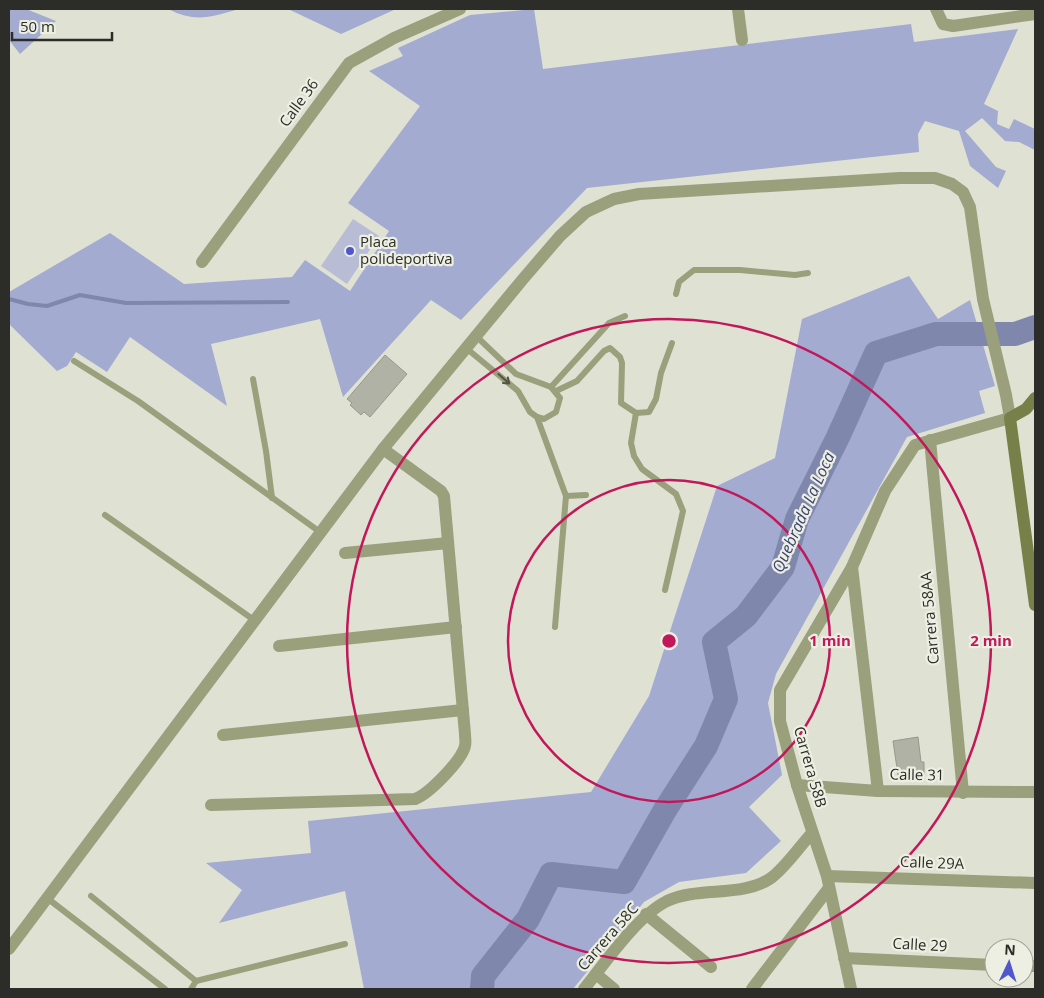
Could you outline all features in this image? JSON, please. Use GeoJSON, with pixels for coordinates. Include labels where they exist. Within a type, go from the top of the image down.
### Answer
{"type":"FeatureCollection","features":[{"type":"Feature","properties":{"kind":"street","name":"Calle 36"},"geometry":{"type":"LineString","coordinates":[[202,262],[348,63],[394,38],[460,9]]}},
{"type":"Feature","properties":{"kind":"street"},"geometry":{"type":"LineString","coordinates":[[738,9],[742,40]]}},
{"type":"Feature","properties":{"kind":"street"},"geometry":{"type":"LineString","coordinates":[[936,11],[943,24],[953,26],[1035,14]]}},
{"type":"Feature","properties":{"kind":"street"},"geometry":{"type":"LineString","coordinates":[[9,949],[383,449],[560,236],[586,212],[614,199],[638,194],[900,178],[935,178],[952,184],[963,192],[970,207],[983,299],[1010,418],[1035,605]]}},
{"type":"Feature","properties":{"kind":"street"},"geometry":{"type":"LineString","coordinates":[[1010,418],[1026,409],[1035,398]]}},
{"type":"Feature","properties":{"kind":"street","name":"Carrera 58B"},"geometry":{"type":"LineString","coordinates":[[851,989],[828,882],[797,785],[780,721],[780,690],[852,567],[884,491],[915,444],[1010,418]]}},
{"type":"Feature","properties":{"kind":"street","name":"Carrera 58AA"},"geometry":{"type":"LineString","coordinates":[[930,440],[963,793]]}},
{"type":"Feature","properties":{"kind":"street"},"geometry":{"type":"LineString","coordinates":[[211,806],[415,799],[424,796],[462,752],[465,745],[463,710],[444,496],[441,491],[383,449]]}},
{"type":"Feature","properties":{"kind":"street"},"geometry":{"type":"LineString","coordinates":[[345,553],[448,543]]}},
{"type":"Feature","properties":{"kind":"street","name":"Carrera 58B"},"geometry":{"type":"LineString","coordinates":[[852,567],[878,791]]}},
{"type":"Feature","properties":{"kind":"street"},"geometry":{"type":"LineString","coordinates":[[279,646],[456,627]]}},
{"type":"Feature","properties":{"kind":"street"},"geometry":{"type":"LineString","coordinates":[[223,735],[463,710]]}},
{"type":"Feature","properties":{"kind":"street","name":"Calle 31"},"geometry":{"type":"LineString","coordinates":[[797,785],[878,791],[1035,792]]}},
{"type":"Feature","properties":{"kind":"street","name":"Carrera 58C"},"geometry":{"type":"LineString","coordinates":[[584,989],[646,914],[668,901],[699,892],[748,887],[771,878],[812,833]]}},
{"type":"Feature","properties":{"kind":"street"},"geometry":{"type":"LineString","coordinates":[[752,989],[828,882]]}},
{"type":"Feature","properties":{"kind":"street","name":"Calle 29A"},"geometry":{"type":"LineString","coordinates":[[828,882],[1035,883]]}},
{"type":"Feature","properties":{"kind":"street"},"geometry":{"type":"LineString","coordinates":[[646,914],[711,967]]}},
{"type":"Feature","properties":{"kind":"street","name":"Calle 29"},"geometry":{"type":"LineString","coordinates":[[844,958],[984,965]]}},
{"type":"Feature","properties":{"kind":"street"},"geometry":{"type":"LineString","coordinates":[[596,974],[614,989]]}},
{"type":"Feature","properties":{"kind":"lane"},"geometry":{"type":"LineString","coordinates":[[676,294],[679,282],[694,270],[740,270],[795,275],[808,273]]}},
{"type":"Feature","properties":{"kind":"lane"},"geometry":{"type":"LineString","coordinates":[[553,389],[610,322],[625,316]]}},
{"type":"Feature","properties":{"kind":"lane"},"geometry":{"type":"LineString","coordinates":[[466,348],[518,391],[530,412],[537,417],[544,419],[556,412],[560,406],[560,398],[553,389],[516,374],[476,336]]}},
{"type":"Feature","properties":{"kind":"lane"},"geometry":{"type":"LineString","coordinates":[[553,389],[577,381],[604,351],[610,348],[620,357],[622,363],[621,403],[636,413],[649,412],[653,406],[661,373],[672,343]]}},
{"type":"Feature","properties":{"kind":"lane"},"geometry":{"type":"LineString","coordinates":[[74,361],[138,401],[320,532]]}},
{"type":"Feature","properties":{"kind":"lane"},"geometry":{"type":"LineString","coordinates":[[253,379],[272,498]]}},
{"type":"Feature","properties":{"kind":"lane"},"geometry":{"type":"LineString","coordinates":[[636,413],[631,443],[634,456],[642,468],[676,494],[683,512],[665,590]]}},
{"type":"Feature","properties":{"kind":"lane"},"geometry":{"type":"LineString","coordinates":[[537,417],[566,496],[555,627]]}},
{"type":"Feature","properties":{"kind":"lane"},"geometry":{"type":"LineString","coordinates":[[566,496],[586,495]]}},
{"type":"Feature","properties":{"kind":"lane"},"geometry":{"type":"LineString","coordinates":[[105,515],[254,620]]}},
{"type":"Feature","properties":{"kind":"lane"},"geometry":{"type":"LineString","coordinates":[[91,896],[196,981]]}},
{"type":"Feature","properties":{"kind":"lane"},"geometry":{"type":"LineString","coordinates":[[47,898],[165,989]]}},
{"type":"Feature","properties":{"kind":"lane"},"geometry":{"type":"LineString","coordinates":[[192,989],[196,981],[345,944]]}},
{"type":"Feature","properties":{"kind":"shaded area"},"geometry":{"type":"Polygon","coordinates":[[[9,9],[26,9],[56,21],[20,54],[9,40],[9,9]]]}},
{"type":"Feature","properties":{"kind":"shaded area"},"geometry":{"type":"Polygon","coordinates":[[[168,9],[239,9],[211,16],[195,17],[168,9]]]}},
{"type":"Feature","properties":{"kind":"shaded area"},"geometry":{"type":"Polygon","coordinates":[[[288,9],[396,9],[341,34],[288,9]]]}},
{"type":"Feature","properties":{"kind":"shaded area"},"geometry":{"type":"Polygon","coordinates":[[[534,9],[543,69],[911,24],[914,42],[1018,29],[984,104],[998,111],[997,124],[1009,129],[1014,119],[1035,129],[1035,150],[1019,142],[1005,141],[982,118],[965,131],[996,167],[1006,171],[998,188],[970,166],[959,131],[925,121],[918,134],[919,152],[587,188],[461,320],[431,300],[343,397],[320,319],[211,344],[227,406],[130,337],[107,372],[76,352],[67,366],[57,371],[9,324],[9,292],[110,233],[184,284],[292,277],[305,260],[350,291],[389,231],[348,203],[420,106],[369,71],[403,56],[398,48],[470,15],[534,9]]]}},
{"type":"Feature","properties":{"kind":"shaded area","name":"Placa polideportiva"},"geometry":{"type":"Polygon","coordinates":[[[353,219],[379,236],[347,284],[321,266],[353,219]]]}},
{"type":"Feature","properties":{"kind":"shaded area"},"geometry":{"type":"Polygon","coordinates":[[[909,276],[938,319],[970,300],[995,386],[979,391],[985,413],[907,437],[776,674],[768,703],[782,775],[749,807],[781,841],[746,873],[679,882],[644,902],[573,989],[364,989],[345,891],[219,923],[242,890],[206,863],[311,853],[308,821],[591,792],[649,696],[717,486],[775,458],[802,319],[909,276]]]}},
{"type":"Feature","properties":{"kind":"building"},"geometry":{"type":"Polygon","coordinates":[[[385,355],[407,374],[370,417],[364,412],[361,415],[350,405],[352,403],[347,399],[385,355]]]}},
{"type":"Feature","properties":{"kind":"building"},"geometry":{"type":"Polygon","coordinates":[[[918,737],[921,762],[924,762],[924,774],[898,775],[893,741],[918,737]]]}},
{"type":"Feature","properties":{"kind":"waterway"},"geometry":{"type":"LineString","coordinates":[[9,299],[47,306],[80,295],[126,303],[288,302]]}},
{"type":"Feature","properties":{"kind":"waterway","name":"Quebrada La Loca"},"geometry":{"type":"LineString","coordinates":[[482,989],[483,976],[528,919],[551,874],[624,882],[665,810],[706,746],[726,699],[714,642],[746,616],[783,567],[797,519],[838,437],[876,353],[936,334],[1015,334],[1035,327]]}},
{"type":"Feature","properties":{"kind":"place","name":"Placa polideportiva"},"geometry":{"type":"Point","coordinates":[350,251]}}]}
